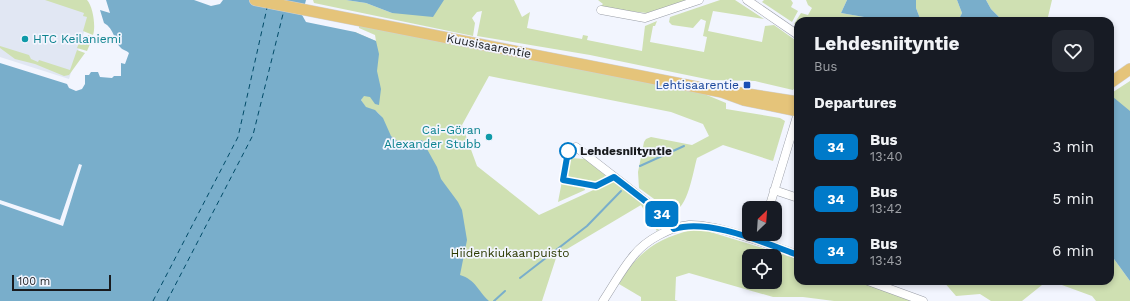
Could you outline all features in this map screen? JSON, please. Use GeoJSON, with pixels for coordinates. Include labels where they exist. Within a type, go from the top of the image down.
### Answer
{"type":"FeatureCollection","features":[{"type":"Feature","properties":{"kind":"main road","name":"Kuusisaarentie"},"geometry":{"type":"LineString","coordinates":[[255,0],[722,92],[744,100],[794,111]]}},
{"type":"Feature","properties":{"kind":"main road"},"geometry":{"type":"LineString","coordinates":[[1114,80],[1130,69]]}},
{"type":"Feature","properties":{"kind":"main road","name":"Kuusisaarentie"},"geometry":{"type":"LineString","coordinates":[[722,92],[745,92],[794,101]]}},
{"type":"Feature","properties":{"kind":"street"},"geometry":{"type":"LineString","coordinates":[[601,10],[645,18],[699,0]]}},
{"type":"Feature","properties":{"kind":"street"},"geometry":{"type":"LineString","coordinates":[[746,0],[794,32]]}},
{"type":"Feature","properties":{"kind":"street"},"geometry":{"type":"LineString","coordinates":[[770,201],[794,125]]}},
{"type":"Feature","properties":{"kind":"street"},"geometry":{"type":"LineString","coordinates":[[576,147],[666,217],[674,229]]}},
{"type":"Feature","properties":{"kind":"street"},"geometry":{"type":"LineString","coordinates":[[774,190],[794,197]]}},
{"type":"Feature","properties":{"kind":"street"},"geometry":{"type":"LineString","coordinates":[[604,301],[634,255],[655,238],[674,229],[688,226],[708,227],[742,234]]}},
{"type":"Feature","properties":{"kind":"street"},"geometry":{"type":"LineString","coordinates":[[768,241],[794,253]]}},
{"type":"Feature","properties":{"kind":"street"},"geometry":{"type":"LineString","coordinates":[[879,285],[923,301]]}},
{"type":"Feature","properties":{"kind":"shaded area"},"geometry":{"type":"Polygon","coordinates":[[[0,0],[51,0],[90,13],[69,79],[0,57],[0,0]]]}},
{"type":"Feature","properties":{"kind":"green space"},"geometry":{"type":"Polygon","coordinates":[[[45,0],[87,0],[91,7],[93,17],[93,35],[83,31],[87,17],[83,16],[84,13],[45,0]]]}},
{"type":"Feature","properties":{"kind":"green space"},"geometry":{"type":"Polygon","coordinates":[[[313,0],[346,0],[366,3],[392,13],[417,0],[514,0],[522,17],[530,12],[527,28],[582,39],[583,35],[588,36],[587,40],[642,51],[645,26],[657,21],[655,26],[653,26],[650,42],[704,52],[707,37],[703,36],[706,21],[701,19],[693,28],[672,25],[669,22],[670,17],[720,0],[735,0],[764,19],[713,11],[708,31],[762,42],[765,26],[774,25],[794,39],[794,89],[793,90],[755,81],[711,80],[590,55],[477,36],[482,11],[477,12],[472,18],[475,23],[473,36],[314,3],[313,0]]]}},
{"type":"Feature","properties":{"kind":"green space"},"geometry":{"type":"Polygon","coordinates":[[[598,0],[690,0],[647,13],[599,8],[603,4],[598,0]]]}},
{"type":"Feature","properties":{"kind":"green space"},"geometry":{"type":"Polygon","coordinates":[[[764,0],[791,0],[793,3],[791,7],[798,11],[792,22],[762,2],[764,0]]]}},
{"type":"Feature","properties":{"kind":"green space"},"geometry":{"type":"Polygon","coordinates":[[[806,0],[847,0],[841,13],[864,17],[798,17],[801,13],[808,15],[812,8],[808,5],[806,0]]]}},
{"type":"Feature","properties":{"kind":"green space"},"geometry":{"type":"Polygon","coordinates":[[[916,0],[957,0],[962,13],[960,17],[919,17],[916,8],[916,0]]]}},
{"type":"Feature","properties":{"kind":"green space"},"geometry":{"type":"Polygon","coordinates":[[[986,0],[1052,0],[1048,17],[999,17],[991,9],[986,0]]]}},
{"type":"Feature","properties":{"kind":"green space","name":"Hiidenkiukaanpuisto"},"geometry":{"type":"Polygon","coordinates":[[[359,24],[702,93],[726,103],[726,109],[780,118],[785,121],[773,161],[723,145],[697,158],[686,197],[678,210],[672,212],[639,188],[638,172],[644,142],[646,139],[651,137],[692,145],[709,136],[703,124],[671,112],[489,76],[462,125],[477,166],[539,215],[613,181],[660,217],[664,224],[657,231],[641,205],[557,255],[542,301],[475,301],[447,275],[427,149],[422,140],[406,147],[390,135],[382,117],[372,109],[366,108],[361,100],[363,96],[352,34],[355,32],[376,41],[375,35],[359,28],[359,24]]]}},
{"type":"Feature","properties":{"kind":"green space"},"geometry":{"type":"Polygon","coordinates":[[[88,35],[93,37],[87,51],[77,48],[81,38],[87,40],[88,35]]]}},
{"type":"Feature","properties":{"kind":"green space"},"geometry":{"type":"Polygon","coordinates":[[[0,46],[29,55],[31,59],[38,62],[39,60],[70,70],[77,50],[85,53],[69,75],[64,76],[35,64],[15,59],[0,48],[0,46]]]}},
{"type":"Feature","properties":{"kind":"green space"},"geometry":{"type":"Polygon","coordinates":[[[1130,81],[1130,113],[1114,105],[1114,91],[1130,81]]]}},
{"type":"Feature","properties":{"kind":"green space"},"geometry":{"type":"Polygon","coordinates":[[[570,158],[585,159],[605,175],[604,179],[593,182],[570,178],[567,174],[570,158]]]}},
{"type":"Feature","properties":{"kind":"green space"},"geometry":{"type":"Polygon","coordinates":[[[562,181],[584,185],[585,190],[558,202],[562,181]]]}},
{"type":"Feature","properties":{"kind":"green space"},"geometry":{"type":"Polygon","coordinates":[[[691,230],[704,230],[766,249],[742,249],[742,288],[689,273],[676,277],[675,300],[678,301],[641,301],[641,297],[619,284],[633,263],[649,248],[691,230]]]}},
{"type":"Feature","properties":{"kind":"green space"},"geometry":{"type":"Polygon","coordinates":[[[782,254],[794,258],[794,285],[870,285],[913,301],[834,301],[803,297],[773,297],[745,289],[782,289],[782,254]]]}},
{"type":"Feature","properties":{"kind":"green space"},"geometry":{"type":"Polygon","coordinates":[[[1114,259],[1130,281],[1130,301],[1096,301],[1092,296],[1062,285],[1114,285],[1114,259]]]}},
{"type":"Feature","properties":{"kind":"green space"},"geometry":{"type":"Polygon","coordinates":[[[946,285],[1042,285],[1022,301],[991,301],[980,294],[956,296],[946,285]]]}},
{"type":"Feature","properties":{"kind":"water"},"geometry":{"type":"Polygon","coordinates":[[[106,0],[194,0],[211,6],[220,4],[223,0],[306,0],[302,15],[306,22],[355,32],[376,41],[379,54],[377,71],[381,89],[379,105],[375,104],[370,97],[364,96],[361,100],[366,107],[375,110],[383,118],[391,136],[405,147],[408,144],[410,146],[422,140],[437,167],[441,179],[462,210],[467,240],[460,275],[470,280],[489,301],[0,301],[0,63],[67,84],[69,88],[76,91],[82,89],[85,84],[85,75],[89,75],[91,72],[98,72],[100,77],[112,78],[114,76],[121,76],[121,63],[125,64],[129,53],[119,46],[110,28],[104,23],[100,10],[110,13],[106,0]]]}},
{"type":"Feature","properties":{"kind":"water"},"geometry":{"type":"Polygon","coordinates":[[[346,0],[444,0],[433,17],[392,13],[366,3],[346,0]]]}},
{"type":"Feature","properties":{"kind":"water"},"geometry":{"type":"Polygon","coordinates":[[[847,0],[916,0],[916,8],[919,17],[864,17],[841,13],[847,0]]]}},
{"type":"Feature","properties":{"kind":"water"},"geometry":{"type":"Polygon","coordinates":[[[957,0],[986,0],[991,9],[999,17],[960,17],[962,13],[957,0]]]}},
{"type":"Feature","properties":{"kind":"water"},"geometry":{"type":"Polygon","coordinates":[[[1114,98],[1130,111],[1130,281],[1114,259],[1114,98]]]}},
{"type":"Feature","properties":{"kind":"pier"},"geometry":{"type":"Polygon","coordinates":[[[79,164],[82,165],[63,226],[0,204],[0,200],[60,220],[79,164]]]}},
{"type":"Feature","properties":{"kind":"waterway"},"geometry":{"type":"LineString","coordinates":[[640,166],[684,146]]}},
{"type":"Feature","properties":{"kind":"waterway"},"geometry":{"type":"LineString","coordinates":[[520,278],[587,226],[621,191]]}},
{"type":"Feature","properties":{"kind":"waterway"},"geometry":{"type":"LineString","coordinates":[[494,301],[505,291]]}},
{"type":"Feature","properties":{"kind":"ferry route"},"geometry":{"type":"LineString","coordinates":[[153,301],[238,137],[267,8]]}},
{"type":"Feature","properties":{"kind":"ferry route"},"geometry":{"type":"LineString","coordinates":[[167,301],[253,135],[284,10]]}},
{"type":"Feature","properties":{"kind":"bus line","name":"34"},"geometry":{"type":"LineString","coordinates":[[569,146],[563,180],[596,186],[614,177],[670,220],[674,229],[696,225],[708,227],[758,241],[794,254]]}},
{"type":"Feature","properties":{"kind":"place","name":"HTC Keilaniemi"},"geometry":{"type":"Point","coordinates":[25,39]}},
{"type":"Feature","properties":{"kind":"place","name":"Lehtisaarentie"},"geometry":{"type":"Point","coordinates":[747,85]}},
{"type":"Feature","properties":{"kind":"place","name":"Cai-Göran Alexander Stubb"},"geometry":{"type":"Point","coordinates":[489,137]}},
{"type":"Feature","properties":{"kind":"place","name":"Lehdesniityntie"},"geometry":{"type":"Point","coordinates":[568,151]}}]}
